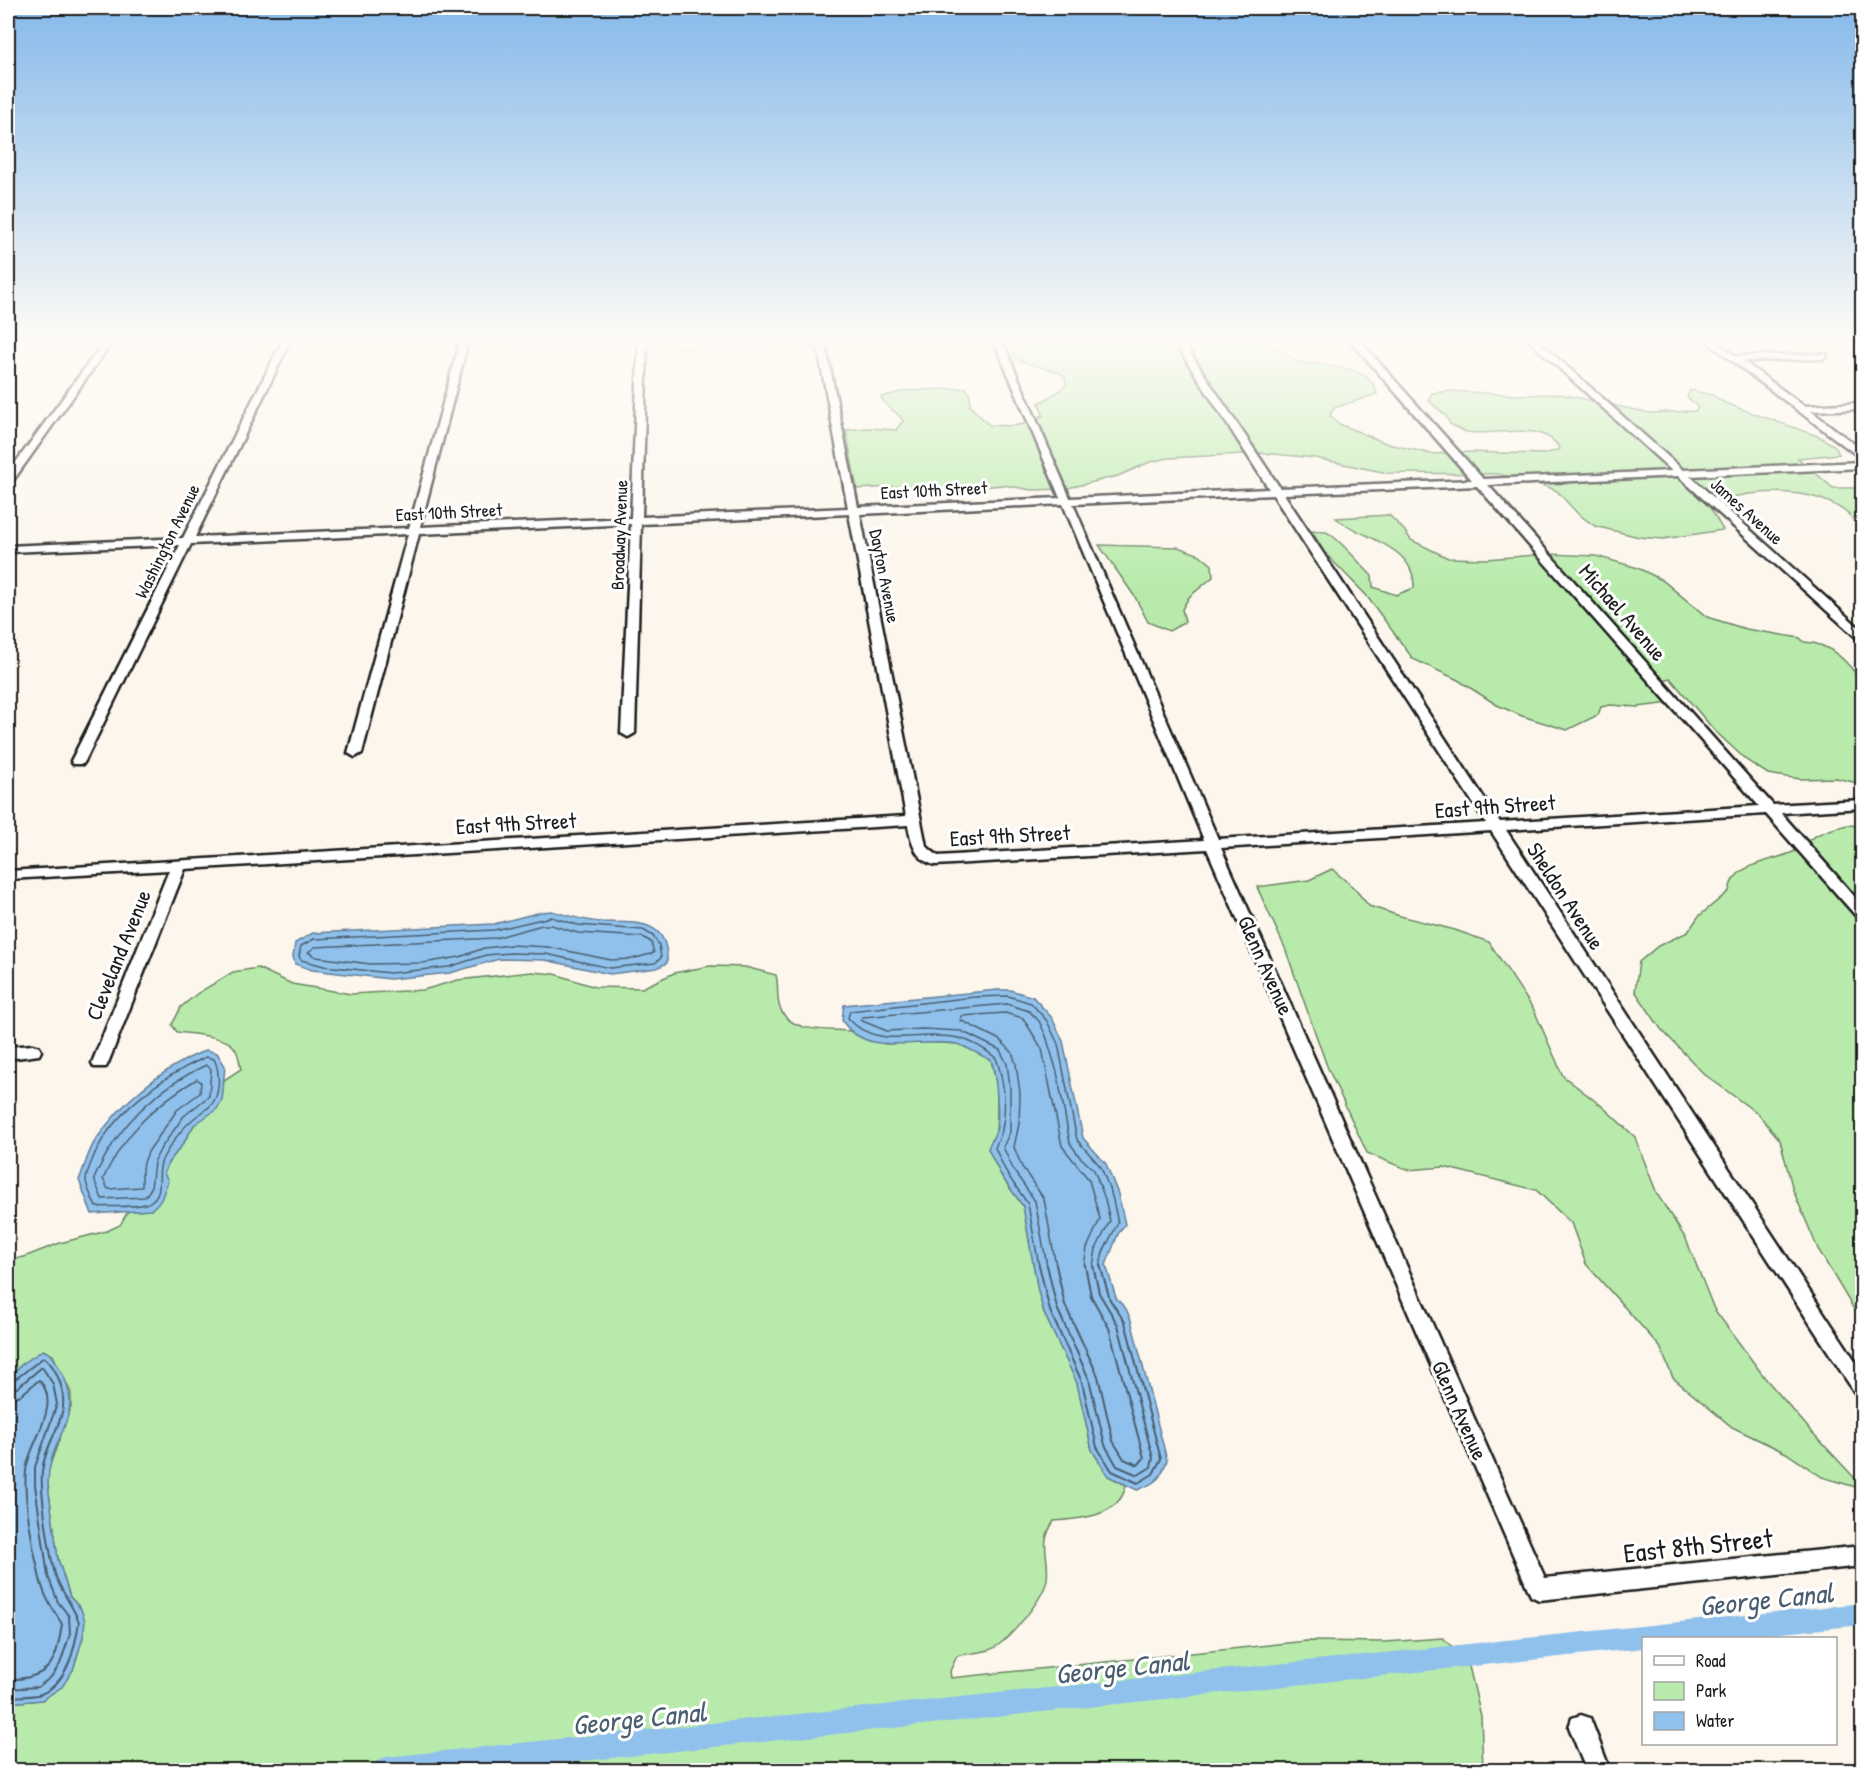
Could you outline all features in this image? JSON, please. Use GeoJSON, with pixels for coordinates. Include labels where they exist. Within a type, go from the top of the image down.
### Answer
{"type":"FeatureCollection","features":[{"type":"Feature","properties":{"kind":"street"},"geometry":{"type":"LineString","coordinates":[[8,480],[51,421]]}},
{"type":"Feature","properties":{"kind":"street","name":"Washington Avenue"},"geometry":{"type":"LineString","coordinates":[[78,761],[247,421]]}},
{"type":"Feature","properties":{"kind":"street"},"geometry":{"type":"LineString","coordinates":[[355,753],[443,421]]}},
{"type":"Feature","properties":{"kind":"street","name":"Broadway Avenue"},"geometry":{"type":"LineString","coordinates":[[628,733],[640,421]]}},
{"type":"Feature","properties":{"kind":"street","name":"Dayton Avenue"},"geometry":{"type":"LineString","coordinates":[[836,421],[914,820]]}},
{"type":"Feature","properties":{"kind":"street","name":"Glenn Avenue"},"geometry":{"type":"LineString","coordinates":[[1033,421],[1213,844],[1539,1589]]}},
{"type":"Feature","properties":{"kind":"street","name":"Sheldon Avenue"},"geometry":{"type":"LineString","coordinates":[[1230,421],[1863,1387]]}},
{"type":"Feature","properties":{"kind":"street","name":"Michael Avenue"},"geometry":{"type":"LineString","coordinates":[[1426,421],[1863,914]]}},
{"type":"Feature","properties":{"kind":"street","name":"James Avenue"},"geometry":{"type":"LineString","coordinates":[[1622,421],[1863,636]]}},
{"type":"Feature","properties":{"kind":"street"},"geometry":{"type":"LineString","coordinates":[[1818,421],[1863,454]]}},
{"type":"Feature","properties":{"kind":"street","name":"East 10th Street"},"geometry":{"type":"LineString","coordinates":[[8,549],[1863,465]]}},
{"type":"Feature","properties":{"kind":"street","name":"East 9th Street"},"geometry":{"type":"LineString","coordinates":[[8,875],[914,820],[919,847],[935,861],[1863,804]]}},
{"type":"Feature","properties":{"kind":"street","name":"Cleveland Avenue"},"geometry":{"type":"LineString","coordinates":[[99,1063],[179,864]]}},
{"type":"Feature","properties":{"kind":"street"},"geometry":{"type":"LineString","coordinates":[[8,1053],[33,1051]]}},
{"type":"Feature","properties":{"kind":"street","name":"East 8th Street"},"geometry":{"type":"LineString","coordinates":[[1539,1589],[1863,1556]]}},
{"type":"Feature","properties":{"kind":"street"},"geometry":{"type":"LineString","coordinates":[[1581,1726],[1598,1770]]}},
{"type":"Feature","properties":{"kind":"green space"},"geometry":{"type":"Polygon","coordinates":[[[903,421],[985,421],[989,425],[1010,426],[1029,422],[1335,421],[1388,444],[1432,454],[1461,452],[1545,454],[1560,449],[1542,434],[1518,431],[1467,432],[1450,424],[1448,421],[1775,421],[1820,437],[1835,446],[1839,454],[1798,458],[1833,488],[1862,488],[1862,530],[1849,515],[1832,504],[1791,493],[1769,492],[1727,498],[1708,504],[1723,530],[1663,539],[1639,537],[1595,526],[1578,514],[1557,491],[1498,474],[1387,473],[1315,458],[1262,453],[1169,458],[1150,462],[1118,476],[1064,489],[1032,490],[1003,485],[959,489],[909,486],[857,489],[846,430],[868,428],[896,430],[903,421]]]}},
{"type":"Feature","properties":{"kind":"green space"},"geometry":{"type":"Polygon","coordinates":[[[1389,515],[1411,540],[1448,558],[1486,559],[1548,554],[1596,556],[1638,568],[1662,580],[1707,617],[1746,629],[1800,638],[1804,642],[1814,643],[1831,650],[1851,667],[1862,682],[1862,784],[1836,778],[1800,779],[1768,774],[1746,760],[1714,730],[1670,678],[1656,684],[1672,703],[1637,707],[1610,705],[1601,707],[1598,715],[1567,730],[1522,716],[1497,705],[1458,680],[1413,659],[1366,595],[1324,552],[1312,531],[1330,534],[1372,576],[1373,587],[1396,595],[1414,588],[1412,574],[1406,562],[1397,552],[1336,518],[1389,515]]]}},
{"type":"Feature","properties":{"kind":"green space"},"geometry":{"type":"Polygon","coordinates":[[[1099,545],[1178,547],[1200,555],[1212,565],[1213,577],[1189,597],[1182,609],[1185,622],[1169,631],[1148,622],[1135,597],[1099,545]]]}},
{"type":"Feature","properties":{"kind":"green space"},"geometry":{"type":"Polygon","coordinates":[[[1847,825],[1862,826],[1862,1323],[1818,1249],[1793,1190],[1780,1140],[1758,1114],[1704,1074],[1661,1029],[1635,991],[1639,962],[1658,946],[1688,932],[1698,917],[1729,891],[1737,874],[1754,865],[1795,851],[1821,833],[1847,825]]]}},
{"type":"Feature","properties":{"kind":"green space"},"geometry":{"type":"Polygon","coordinates":[[[1332,869],[1354,888],[1369,906],[1489,942],[1534,1010],[1563,1076],[1603,1107],[1635,1137],[1657,1194],[1686,1239],[1714,1309],[1765,1378],[1862,1486],[1862,1489],[1822,1477],[1786,1453],[1732,1427],[1673,1378],[1660,1347],[1586,1264],[1571,1223],[1536,1190],[1444,1167],[1408,1170],[1367,1153],[1327,1066],[1285,948],[1257,887],[1309,880],[1332,869]]]}},
{"type":"Feature","properties":{"kind":"green space"},"geometry":{"type":"Polygon","coordinates":[[[710,966],[745,967],[776,975],[780,1008],[792,1022],[801,1026],[821,1030],[850,1031],[885,1044],[922,1042],[959,1044],[991,1060],[997,1086],[997,1112],[996,1131],[988,1149],[1002,1177],[1023,1206],[1044,1313],[1077,1383],[1092,1450],[1108,1476],[1126,1485],[1116,1504],[1107,1510],[1087,1517],[1054,1521],[1049,1529],[1046,1543],[1048,1570],[1045,1587],[1032,1608],[1014,1630],[996,1646],[989,1650],[957,1656],[950,1671],[951,1678],[1307,1641],[1385,1642],[1443,1638],[1468,1662],[1481,1716],[1483,1770],[8,1770],[8,1703],[42,1700],[73,1670],[83,1637],[81,1609],[70,1597],[58,1559],[48,1485],[48,1471],[71,1406],[71,1393],[53,1355],[43,1350],[21,1365],[8,1379],[8,1260],[107,1231],[120,1225],[128,1211],[151,1210],[168,1163],[194,1125],[222,1100],[224,1080],[241,1069],[237,1051],[229,1043],[207,1036],[177,1032],[172,1025],[181,1007],[198,993],[233,972],[258,968],[292,984],[351,994],[423,990],[458,980],[532,972],[555,974],[595,987],[642,988],[674,973],[710,966]]]}},
{"type":"Feature","properties":{"kind":"water"},"geometry":{"type":"Polygon","coordinates":[[[552,911],[589,921],[627,922],[648,926],[662,938],[666,948],[667,963],[657,968],[610,974],[545,960],[499,959],[450,973],[390,979],[312,970],[295,964],[293,957],[295,943],[313,933],[494,924],[552,911]]]}},
{"type":"Feature","properties":{"kind":"water"},"geometry":{"type":"Polygon","coordinates":[[[1010,990],[1033,997],[1052,1018],[1063,1041],[1083,1138],[1106,1164],[1118,1194],[1125,1224],[1118,1234],[1106,1265],[1116,1298],[1126,1309],[1131,1320],[1167,1460],[1157,1480],[1137,1490],[1108,1476],[1092,1450],[1077,1383],[1044,1313],[1023,1206],[1002,1177],[988,1149],[996,1131],[998,1116],[996,1085],[991,1060],[957,1044],[894,1044],[864,1039],[852,1032],[842,1020],[844,1005],[1010,990]]]}},
{"type":"Feature","properties":{"kind":"water"},"geometry":{"type":"Polygon","coordinates":[[[206,1050],[217,1053],[225,1066],[222,1100],[217,1109],[194,1125],[168,1163],[164,1173],[168,1181],[161,1200],[151,1210],[92,1214],[79,1180],[95,1141],[117,1113],[144,1088],[173,1067],[206,1050]]]}},
{"type":"Feature","properties":{"kind":"water"},"geometry":{"type":"Polygon","coordinates":[[[43,1350],[58,1366],[67,1384],[70,1399],[69,1413],[49,1468],[48,1485],[58,1559],[70,1597],[81,1609],[85,1621],[83,1637],[73,1670],[62,1687],[42,1700],[8,1703],[8,1379],[21,1365],[43,1350]]]}},
{"type":"Feature","properties":{"kind":"waterway","name":"George Canal"},"geometry":{"type":"LineString","coordinates":[[1644,1637],[1862,1614]]}},
{"type":"Feature","properties":{"kind":"waterway","name":"George Canal"},"geometry":{"type":"LineString","coordinates":[[386,1770],[1642,1637]]}}]}
